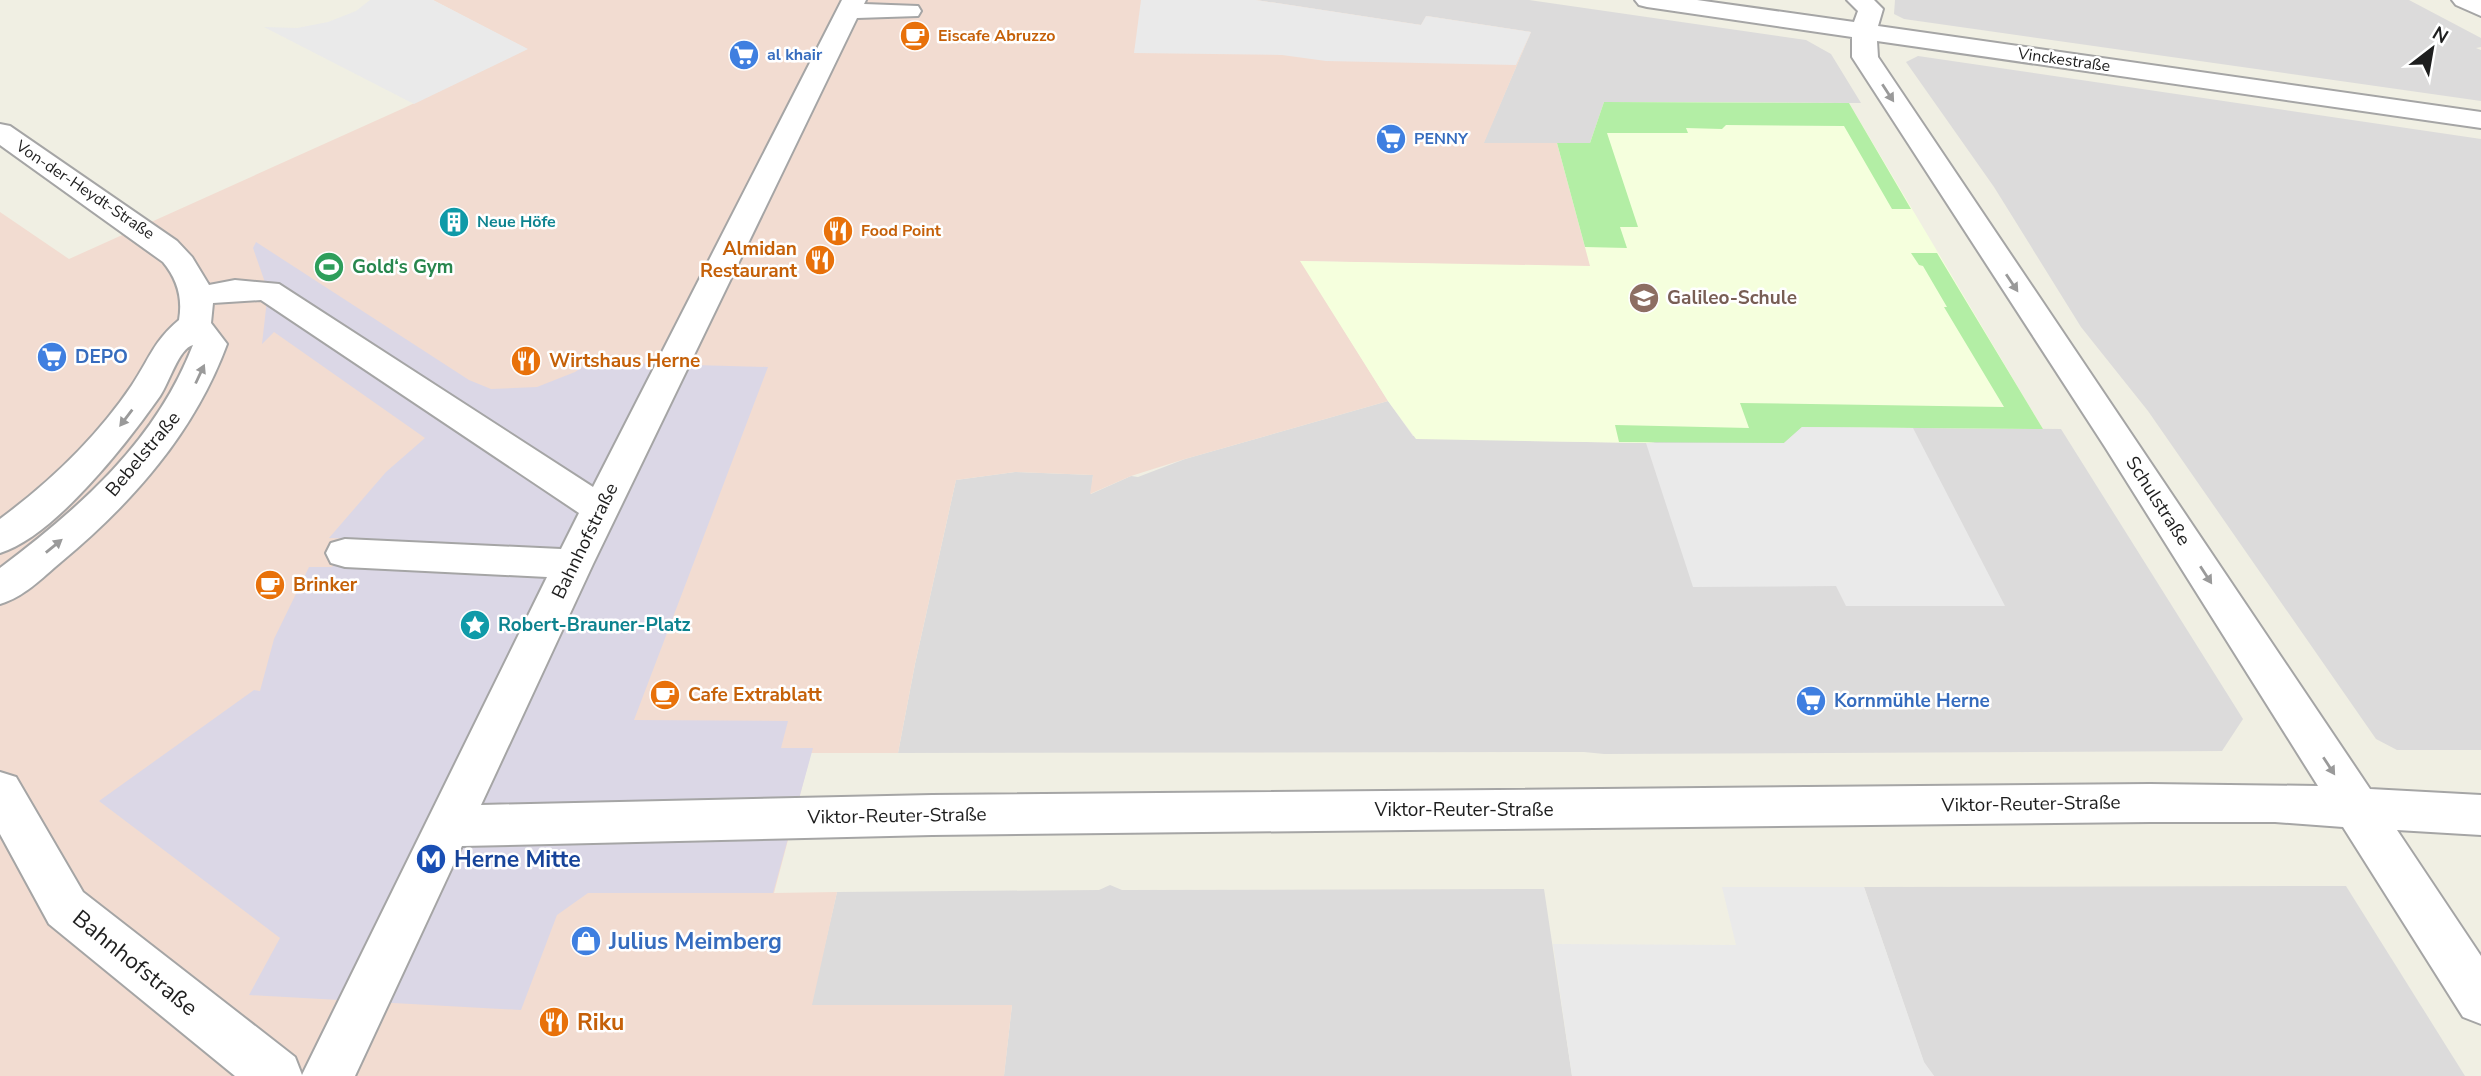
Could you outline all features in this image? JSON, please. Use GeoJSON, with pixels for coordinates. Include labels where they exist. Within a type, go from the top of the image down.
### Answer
{"type":"FeatureCollection","features":[{"type":"Feature","properties":{"kind":"street","name":"Vinckestraße"},"geometry":{"type":"LineString","coordinates":[[1647,0],[1862,16],[2481,120]]}},
{"type":"Feature","properties":{"kind":"street"},"geometry":{"type":"LineString","coordinates":[[2464,0],[2481,9]]}},
{"type":"Feature","properties":{"kind":"street","name":"Bahnhofstraße"},"geometry":{"type":"LineString","coordinates":[[328,1076],[573,564],[851,5],[909,11]]}},
{"type":"Feature","properties":{"kind":"street","name":"Schulstraße"},"geometry":{"type":"LineString","coordinates":[[1862,16],[1865,57],[2118,439],[2481,1000]]}},
{"type":"Feature","properties":{"kind":"street","name":"Von-der-Heydt-Straße"},"geometry":{"type":"LineString","coordinates":[[0,132],[157,239],[183,264],[195,310]]}},
{"type":"Feature","properties":{"kind":"street"},"geometry":{"type":"LineString","coordinates":[[195,310],[236,289],[268,291],[600,509]]}},
{"type":"Feature","properties":{"kind":"street","name":"Bebelstraße"},"geometry":{"type":"LineString","coordinates":[[0,539],[45,505],[100,451],[147,390],[171,344],[195,310]]}},
{"type":"Feature","properties":{"kind":"street","name":"Bebelstraße"},"geometry":{"type":"LineString","coordinates":[[0,589],[63,538],[106,498],[171,425],[193,388],[210,344],[195,310]]}},
{"type":"Feature","properties":{"kind":"street"},"geometry":{"type":"LineString","coordinates":[[345,553],[573,564]]}},
{"type":"Feature","properties":{"kind":"street","name":"Bahnhofstraße"},"geometry":{"type":"LineString","coordinates":[[0,792],[66,908],[276,1076]]}},
{"type":"Feature","properties":{"kind":"street","name":"Viktor-Reuter-Straße"},"geometry":{"type":"LineString","coordinates":[[447,826],[796,817],[2150,803],[2275,803],[2481,815]]}},
{"type":"Feature","properties":{"kind":"shaded area"},"geometry":{"type":"Polygon","coordinates":[[[370,0],[433,0],[528,49],[414,104],[264,27],[297,28],[328,22],[356,11],[370,0]]]}},
{"type":"Feature","properties":{"kind":"shaded area"},"geometry":{"type":"Polygon","coordinates":[[[433,0],[1256,0],[1421,25],[1426,16],[1531,32],[1484,143],[1557,143],[1591,267],[1301,261],[1388,401],[1185,459],[1131,476],[1090,494],[1093,475],[1015,472],[956,480],[898,753],[811,753],[774,893],[837,892],[812,1005],[1012,1005],[1004,1076],[0,1076],[0,212],[69,259],[404,108],[527,49],[433,0]]]}},
{"type":"Feature","properties":{"kind":"shaded area"},"geometry":{"type":"Polygon","coordinates":[[[1141,0],[1256,0],[1421,25],[1426,16],[1531,32],[1516,65],[1326,61],[1282,55],[1134,53],[1141,0]]]}},
{"type":"Feature","properties":{"kind":"shaded area"},"geometry":{"type":"Polygon","coordinates":[[[1256,0],[1529,0],[1806,40],[1831,54],[1861,103],[1605,102],[1590,143],[1483,144],[1531,32],[1427,16],[1421,25],[1256,0]]]}},
{"type":"Feature","properties":{"kind":"shaded area"},"geometry":{"type":"Polygon","coordinates":[[[1895,0],[2409,0],[2481,38],[2481,47],[2476,48],[2481,50],[2481,101],[1904,19],[1894,14],[1895,0]]]}},
{"type":"Feature","properties":{"kind":"shaded area"},"geometry":{"type":"Polygon","coordinates":[[[1918,56],[2481,139],[2481,750],[2397,750],[2376,739],[2148,411],[2081,327],[1994,187],[1906,62],[1918,56]]]}},
{"type":"Feature","properties":{"kind":"shaded area","name":"Galileo-Schule"},"geometry":{"type":"Polygon","coordinates":[[[1604,102],[1849,103],[2043,429],[1802,427],[1646,443],[1416,439],[1388,401],[1300,261],[1590,266],[1557,143],[1590,143],[1604,102]]]}},
{"type":"Feature","properties":{"kind":"shaded area","name":"Robert-Brauner-Platz"},"geometry":{"type":"Polygon","coordinates":[[[256,242],[469,380],[491,389],[537,387],[575,372],[590,362],[768,367],[634,720],[788,721],[781,748],[813,748],[773,893],[588,893],[557,915],[521,1010],[249,995],[280,938],[99,801],[254,690],[260,691],[274,639],[309,567],[332,567],[356,539],[329,538],[386,472],[425,438],[274,332],[262,344],[268,291],[253,248],[256,242]]]}},
{"type":"Feature","properties":{"kind":"shaded area"},"geometry":{"type":"Polygon","coordinates":[[[1388,401],[1413,436],[1529,441],[1646,443],[1802,427],[2061,429],[2243,719],[2222,751],[898,753],[956,480],[1015,472],[1093,475],[1091,494],[1131,476],[1138,477],[1185,459],[1388,401]]]}},
{"type":"Feature","properties":{"kind":"shaded area"},"geometry":{"type":"Polygon","coordinates":[[[1802,427],[1913,428],[2005,606],[1846,606],[1836,586],[1693,587],[1646,443],[1784,443],[1802,427]]]}},
{"type":"Feature","properties":{"kind":"shaded area"},"geometry":{"type":"Polygon","coordinates":[[[1110,885],[1122,890],[1544,889],[1572,1076],[977,1076],[1004,1075],[1012,1005],[811,1005],[837,892],[1099,890],[1110,885]]]}},
{"type":"Feature","properties":{"kind":"shaded area"},"geometry":{"type":"Polygon","coordinates":[[[2346,886],[2465,1076],[1934,1076],[1924,1063],[1864,887],[2346,886]]]}},
{"type":"Feature","properties":{"kind":"shaded area"},"geometry":{"type":"Polygon","coordinates":[[[1722,887],[1864,887],[1924,1062],[1934,1076],[1572,1076],[1553,944],[1736,945],[1722,887]]]}},
{"type":"Feature","properties":{"kind":"green space"},"geometry":{"type":"Polygon","coordinates":[[[1604,102],[1849,103],[1911,209],[1892,209],[1844,126],[1726,125],[1722,129],[1686,128],[1688,133],[1607,133],[1638,227],[1620,227],[1627,248],[1585,247],[1557,143],[1590,143],[1604,102]]]}},
{"type":"Feature","properties":{"kind":"green space"},"geometry":{"type":"Polygon","coordinates":[[[1911,253],[1937,253],[2043,429],[1802,427],[1784,443],[1619,442],[1615,425],[1749,428],[1740,403],[2004,407],[1944,307],[1947,307],[1923,266],[1919,265],[1911,253]]]}},
{"type":"Feature","properties":{"kind":"place","name":"Eiscafe Abruzzo"},"geometry":{"type":"Point","coordinates":[915,36]}},
{"type":"Feature","properties":{"kind":"place","name":"al khair"},"geometry":{"type":"Point","coordinates":[744,55]}},
{"type":"Feature","properties":{"kind":"place","name":"PENNY"},"geometry":{"type":"Point","coordinates":[1391,139]}},
{"type":"Feature","properties":{"kind":"place","name":"Neue Höfe"},"geometry":{"type":"Point","coordinates":[454,222]}},
{"type":"Feature","properties":{"kind":"place","name":"Food Point"},"geometry":{"type":"Point","coordinates":[838,231]}},
{"type":"Feature","properties":{"kind":"place","name":"Almidan Restaurant"},"geometry":{"type":"Point","coordinates":[820,260]}},
{"type":"Feature","properties":{"kind":"place","name":"Gold‘s Gym"},"geometry":{"type":"Point","coordinates":[329,267]}},
{"type":"Feature","properties":{"kind":"place","name":"Galileo-Schule"},"geometry":{"type":"Point","coordinates":[1644,298]}},
{"type":"Feature","properties":{"kind":"place","name":"DEPO"},"geometry":{"type":"Point","coordinates":[52,357]}},
{"type":"Feature","properties":{"kind":"place","name":"Wirtshaus Herne"},"geometry":{"type":"Point","coordinates":[526,361]}},
{"type":"Feature","properties":{"kind":"place","name":"Brinker"},"geometry":{"type":"Point","coordinates":[270,585]}},
{"type":"Feature","properties":{"kind":"place","name":"Robert-Brauner-Platz"},"geometry":{"type":"Point","coordinates":[475,625]}},
{"type":"Feature","properties":{"kind":"place","name":"Cafe Extrablatt"},"geometry":{"type":"Point","coordinates":[665,695]}},
{"type":"Feature","properties":{"kind":"place","name":"Kornmühle Herne"},"geometry":{"type":"Point","coordinates":[1811,701]}},
{"type":"Feature","properties":{"kind":"place","name":"Herne Mitte"},"geometry":{"type":"Point","coordinates":[431,859]}},
{"type":"Feature","properties":{"kind":"place","name":"Julius Meimberg"},"geometry":{"type":"Point","coordinates":[586,941]}},
{"type":"Feature","properties":{"kind":"place","name":"Riku"},"geometry":{"type":"Point","coordinates":[554,1022]}}]}
